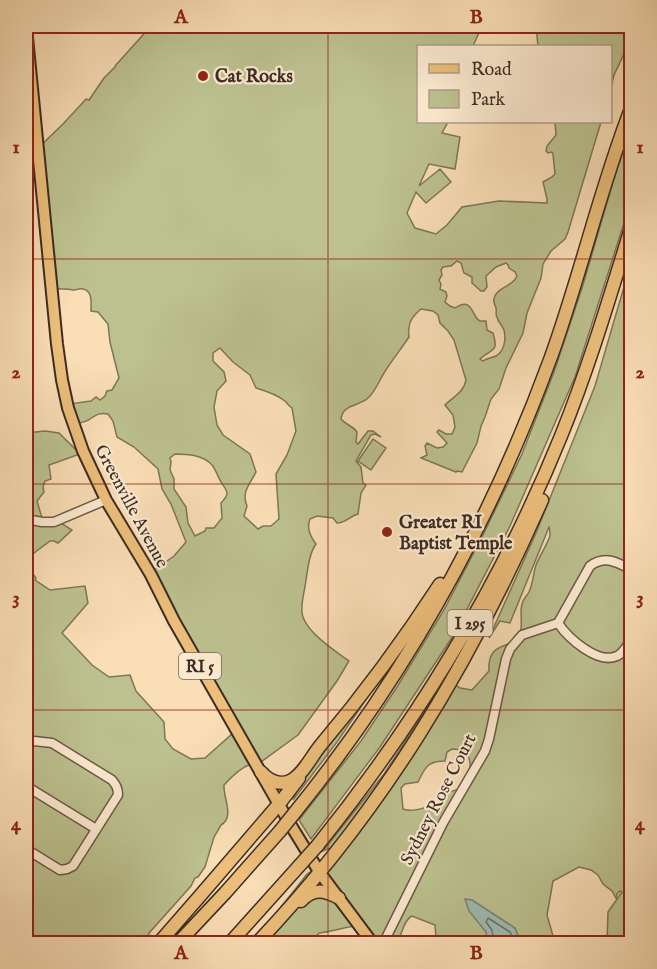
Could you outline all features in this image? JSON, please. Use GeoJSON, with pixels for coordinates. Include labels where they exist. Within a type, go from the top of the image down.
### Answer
{"type":"FeatureCollection","features":[{"type":"Feature","properties":{"kind":"highway","name":"I 295"},"geometry":{"type":"LineString","coordinates":[[177,944],[280,831],[346,746],[427,622],[472,540],[512,454],[551,357],[632,106]]}},
{"type":"Feature","properties":{"kind":"highway","name":"I 295"},"geometry":{"type":"LineString","coordinates":[[229,944],[317,846],[365,782],[446,662],[478,608],[536,494],[561,436],[603,319],[632,225]]}},
{"type":"Feature","properties":{"kind":"highway"},"geometry":{"type":"LineString","coordinates":[[256,944],[320,873],[380,793],[416,741],[449,687],[479,634],[513,565],[552,477],[574,418],[583,377]]}},
{"type":"Feature","properties":{"kind":"highway"},"geometry":{"type":"LineString","coordinates":[[158,944],[279,804],[406,634],[472,540]]}},
{"type":"Feature","properties":{"kind":"highway"},"geometry":{"type":"LineString","coordinates":[[261,772],[276,782],[290,781],[332,733]]}},
{"type":"Feature","properties":{"kind":"highway"},"geometry":{"type":"LineString","coordinates":[[277,921],[310,893],[322,892],[339,898]]}},
{"type":"Feature","properties":{"kind":"main road","name":"Greenville Avenue"},"geometry":{"type":"LineString","coordinates":[[26,30],[57,344],[68,408],[83,452],[106,500],[279,804],[320,873],[373,944]]}},
{"type":"Feature","properties":{"kind":"street"},"geometry":{"type":"LineString","coordinates":[[26,519],[54,522],[106,500]]}},
{"type":"Feature","properties":{"kind":"street"},"geometry":{"type":"LineString","coordinates":[[632,570],[609,560],[598,560],[591,566],[558,623],[575,642],[606,658],[622,653],[632,638]]}},
{"type":"Feature","properties":{"kind":"street","name":"Sydney Rose Court"},"geometry":{"type":"LineString","coordinates":[[384,944],[443,823],[485,751],[510,649],[522,635],[558,623]]}},
{"type":"Feature","properties":{"kind":"street"},"geometry":{"type":"LineString","coordinates":[[26,743],[34,741],[52,743],[116,784],[118,795],[77,861],[67,869],[60,870],[26,849]]}},
{"type":"Feature","properties":{"kind":"street"},"geometry":{"type":"LineString","coordinates":[[26,786],[96,829]]}},
{"type":"Feature","properties":{"kind":"green space"},"geometry":{"type":"Polygon","coordinates":[[[151,26],[482,26],[473,45],[417,45],[417,123],[447,123],[442,133],[460,137],[455,169],[429,164],[419,186],[440,169],[451,182],[426,203],[416,192],[407,213],[415,228],[436,234],[462,207],[499,201],[547,203],[543,182],[555,174],[553,154],[546,151],[547,146],[556,135],[555,123],[601,123],[568,232],[565,239],[551,251],[543,264],[541,278],[527,313],[523,333],[506,368],[499,389],[491,399],[477,443],[462,472],[456,472],[421,458],[427,455],[425,446],[427,443],[437,448],[447,443],[437,432],[439,430],[452,434],[455,427],[453,415],[445,405],[461,391],[466,380],[454,340],[433,311],[421,309],[415,315],[409,325],[409,337],[374,391],[365,400],[348,408],[342,414],[341,419],[357,432],[356,442],[358,444],[368,431],[373,431],[381,437],[371,435],[356,461],[361,467],[363,483],[366,485],[361,493],[358,514],[340,523],[333,518],[317,516],[310,519],[308,526],[316,544],[309,561],[302,612],[314,633],[349,661],[337,681],[298,735],[254,767],[251,764],[240,770],[224,785],[227,817],[214,837],[205,867],[143,943],[26,943],[26,564],[36,578],[35,580],[50,590],[85,586],[88,603],[62,633],[92,665],[109,677],[130,675],[136,691],[164,722],[165,739],[173,749],[191,759],[205,758],[233,733],[147,575],[174,556],[186,542],[171,504],[162,489],[158,469],[134,447],[117,437],[113,421],[108,414],[98,414],[87,421],[75,424],[69,404],[91,401],[96,397],[100,400],[107,391],[112,390],[119,378],[108,324],[98,312],[91,311],[91,298],[88,292],[82,289],[52,289],[38,148],[86,99],[89,100],[104,78],[151,26]],[[457,261],[451,266],[443,267],[439,280],[440,289],[446,292],[445,302],[450,306],[455,308],[465,304],[471,308],[477,319],[486,321],[487,330],[493,333],[495,347],[480,359],[483,361],[496,356],[503,348],[505,333],[496,316],[494,299],[498,292],[512,283],[517,276],[506,263],[496,267],[486,276],[487,287],[481,291],[472,283],[472,277],[464,273],[461,263],[457,261]],[[220,348],[213,353],[213,361],[224,372],[226,381],[217,391],[214,407],[217,425],[223,435],[250,454],[256,472],[246,492],[247,506],[244,516],[258,529],[271,526],[279,519],[276,474],[287,455],[296,431],[292,408],[278,396],[256,388],[250,375],[220,348]],[[175,454],[170,458],[174,489],[186,507],[188,523],[195,536],[205,531],[206,528],[214,528],[222,518],[221,503],[227,493],[213,467],[204,459],[175,454]]]}},
{"type":"Feature","properties":{"kind":"green space"},"geometry":{"type":"Polygon","coordinates":[[[536,26],[631,26],[631,39],[612,84],[612,45],[538,45],[536,26]]]}},
{"type":"Feature","properties":{"kind":"green space"},"geometry":{"type":"Polygon","coordinates":[[[631,127],[631,201],[575,377],[510,526],[453,636],[380,747],[311,839],[299,820],[361,741],[444,610],[522,454],[554,372],[583,285],[631,127]]]}},
{"type":"Feature","properties":{"kind":"green space"},"geometry":{"type":"Polygon","coordinates":[[[631,263],[631,943],[607,943],[608,912],[622,892],[617,894],[616,898],[598,875],[591,870],[579,867],[553,881],[547,915],[555,943],[433,943],[436,937],[435,925],[412,916],[405,923],[399,938],[392,943],[369,943],[356,926],[319,933],[310,943],[252,944],[307,874],[319,866],[453,683],[460,688],[472,690],[489,671],[492,654],[519,636],[522,604],[530,589],[536,565],[550,536],[549,527],[510,623],[500,621],[489,638],[536,533],[595,386],[631,263]],[[452,749],[447,752],[445,761],[430,764],[418,782],[405,784],[401,788],[403,809],[416,810],[439,804],[448,793],[461,787],[468,775],[470,763],[469,757],[460,750],[452,749]]]}},
{"type":"Feature","properties":{"kind":"green space"},"geometry":{"type":"Polygon","coordinates":[[[45,431],[59,433],[80,454],[49,465],[51,479],[45,481],[44,492],[37,501],[42,518],[61,523],[72,530],[58,543],[50,541],[26,559],[26,433],[45,431]]]}},
{"type":"Feature","properties":{"kind":"green space"},"geometry":{"type":"Polygon","coordinates":[[[373,439],[386,448],[371,470],[358,461],[373,439]]]}},
{"type":"Feature","properties":{"kind":"green space"},"geometry":{"type":"Polygon","coordinates":[[[397,654],[337,742],[293,800],[298,786],[397,654]]]}},
{"type":"Feature","properties":{"kind":"green space"},"geometry":{"type":"Polygon","coordinates":[[[442,685],[385,780],[333,847],[323,851],[384,774],[442,685]]]}},
{"type":"Feature","properties":{"kind":"water"},"geometry":{"type":"Polygon","coordinates":[[[465,899],[472,900],[515,928],[521,943],[488,943],[486,932],[469,911],[465,899]]]}},
{"type":"Feature","properties":{"kind":"place","name":"Cat Rocks"},"geometry":{"type":"Point","coordinates":[203,76]}},
{"type":"Feature","properties":{"kind":"place","name":"Greater RI Baptist Temple"},"geometry":{"type":"Point","coordinates":[387,532]}}]}
